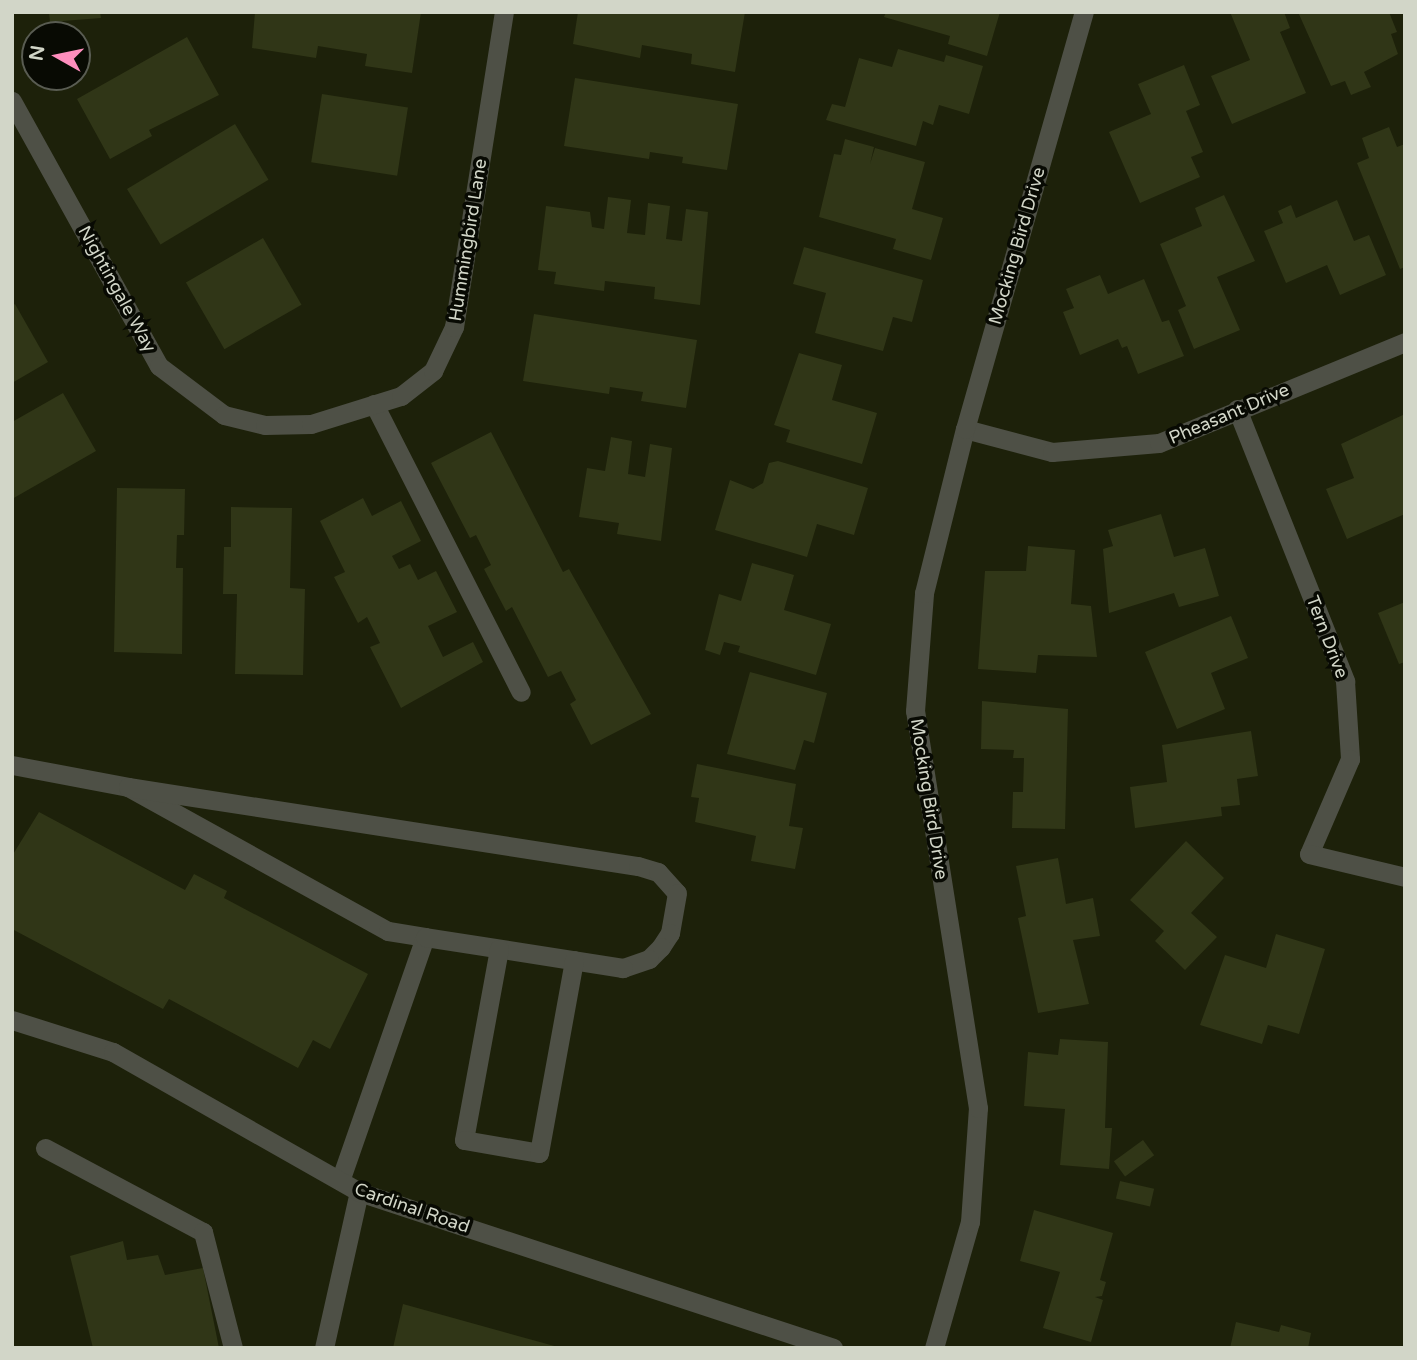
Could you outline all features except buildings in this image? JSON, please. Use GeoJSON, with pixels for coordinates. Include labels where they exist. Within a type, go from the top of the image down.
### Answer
{"type":"FeatureCollection","features":[{"type":"Feature","properties":{"kind":"street","name":"Hummingbird Lane"},"geometry":{"type":"LineString","coordinates":[[311,424],[401,396],[433,371],[454,327],[504,12]]}},
{"type":"Feature","properties":{"kind":"street","name":"Mocking Bird Drive"},"geometry":{"type":"LineString","coordinates":[[934,1348],[970,1222],[978,1108],[915,711],[924,593],[965,429],[1084,12]]}},
{"type":"Feature","properties":{"kind":"street","name":"Nightingale Way"},"geometry":{"type":"LineString","coordinates":[[12,101],[159,366],[224,415],[265,425],[311,424]]}},
{"type":"Feature","properties":{"kind":"street","name":"Pheasant Drive"},"geometry":{"type":"LineString","coordinates":[[965,429],[1052,452],[1158,443],[1405,342]]}},
{"type":"Feature","properties":{"kind":"street"},"geometry":{"type":"LineString","coordinates":[[374,404],[521,692]]}},
{"type":"Feature","properties":{"kind":"street","name":"Tern Drive"},"geometry":{"type":"LineString","coordinates":[[1237,409],[1345,681],[1350,759],[1309,854],[1405,877]]}},
{"type":"Feature","properties":{"kind":"street"},"geometry":{"type":"LineString","coordinates":[[12,765],[128,787],[638,866],[658,872],[669,881],[677,893],[670,933],[649,958],[623,968],[388,931],[128,787]]}},
{"type":"Feature","properties":{"kind":"street"},"geometry":{"type":"LineString","coordinates":[[340,1181],[425,937]]}},
{"type":"Feature","properties":{"kind":"street"},"geometry":{"type":"LineString","coordinates":[[499,948],[464,1140],[539,1153],[574,961]]}},
{"type":"Feature","properties":{"kind":"street","name":"Cardinal Road"},"geometry":{"type":"LineString","coordinates":[[12,1020],[113,1052],[359,1192],[833,1348]]}},
{"type":"Feature","properties":{"kind":"street"},"geometry":{"type":"LineString","coordinates":[[46,1148],[203,1232],[233,1348]]}},
{"type":"Feature","properties":{"kind":"street"},"geometry":{"type":"LineString","coordinates":[[324,1348],[359,1192]]}}]}
